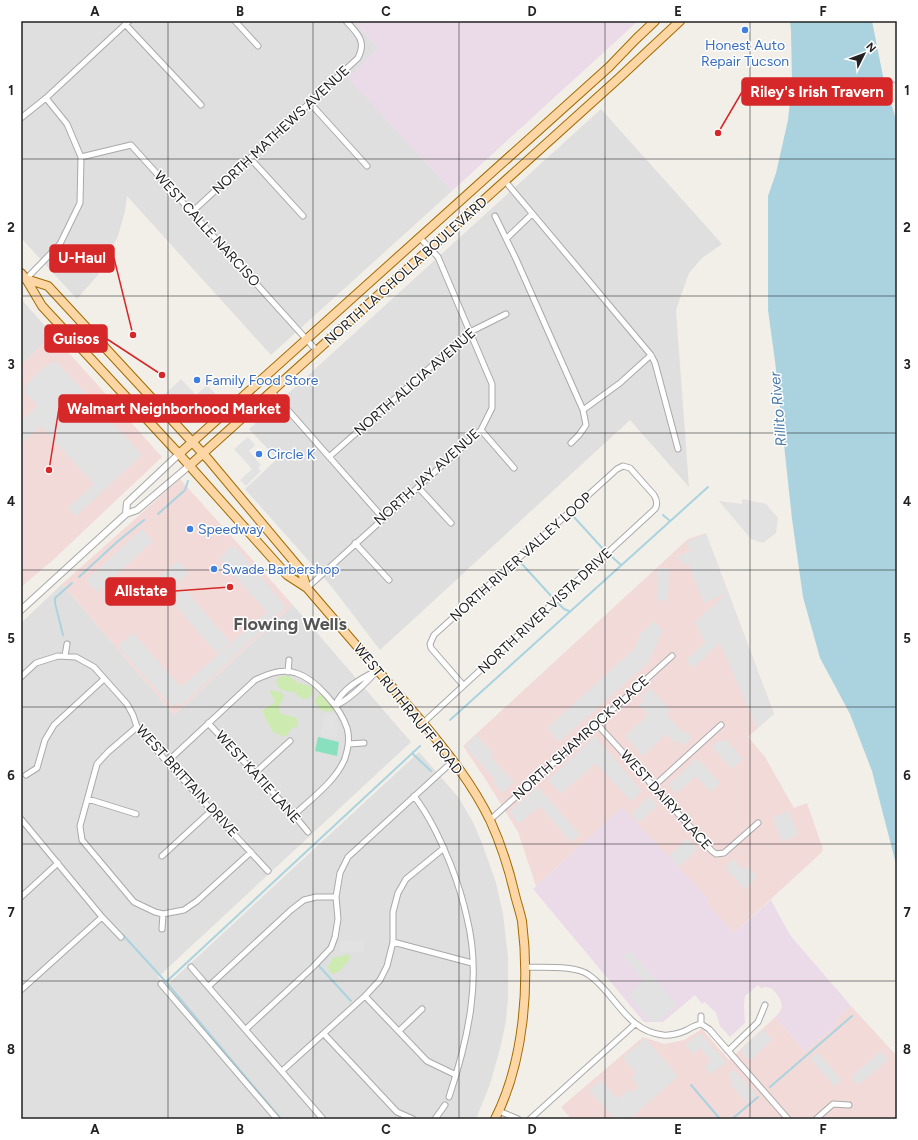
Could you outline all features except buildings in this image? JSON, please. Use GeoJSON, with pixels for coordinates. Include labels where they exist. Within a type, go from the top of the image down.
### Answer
{"type":"FeatureCollection","features":[{"type":"Feature","properties":{"kind":"main road","name":"NORTH LA CHOLLA BOULEVARD"},"geometry":{"type":"LineString","coordinates":[[179,454],[609,67],[636,38],[655,21]]}},
{"type":"Feature","properties":{"kind":"main road","name":"NORTH LA CHOLLA BOULEVARD"},"geometry":{"type":"LineString","coordinates":[[190,466],[680,21]]}},
{"type":"Feature","properties":{"kind":"main road","name":"WEST RUTHRAUFF ROAD"},"geometry":{"type":"LineString","coordinates":[[24,276],[48,286],[203,454],[301,570],[307,588]]}},
{"type":"Feature","properties":{"kind":"main road","name":"WEST RUTHRAUFF ROAD"},"geometry":{"type":"LineString","coordinates":[[24,276],[42,306],[190,466],[287,575],[307,588],[423,723],[472,788],[490,820],[504,856],[520,912],[526,967],[523,1019],[514,1067],[497,1115]]}},
{"type":"Feature","properties":{"kind":"street"},"geometry":{"type":"LineString","coordinates":[[235,21],[258,46]]}},
{"type":"Feature","properties":{"kind":"street","name":"NORTH MATHEWS AVENUE"},"geometry":{"type":"LineString","coordinates":[[191,213],[358,58],[362,51],[362,43],[359,36],[346,21]]}},
{"type":"Feature","properties":{"kind":"street"},"geometry":{"type":"LineString","coordinates":[[21,118],[46,98],[127,23],[201,105]]}},
{"type":"Feature","properties":{"kind":"street"},"geometry":{"type":"LineString","coordinates":[[24,276],[60,244],[80,203],[81,157],[67,124],[46,98]]}},
{"type":"Feature","properties":{"kind":"street"},"geometry":{"type":"LineString","coordinates":[[310,104],[367,166]]}},
{"type":"Feature","properties":{"kind":"street","name":"WEST CALLE NARCISO"},"geometry":{"type":"LineString","coordinates":[[81,157],[131,145],[317,351]]}},
{"type":"Feature","properties":{"kind":"street"},"geometry":{"type":"LineString","coordinates":[[250,158],[303,216]]}},
{"type":"Feature","properties":{"kind":"street"},"geometry":{"type":"LineString","coordinates":[[505,181],[651,355],[655,363],[678,449]]}},
{"type":"Feature","properties":{"kind":"street"},"geometry":{"type":"LineString","coordinates":[[506,238],[532,214]]}},
{"type":"Feature","properties":{"kind":"street"},"geometry":{"type":"LineString","coordinates":[[495,216],[583,410],[586,425],[571,443]]}},
{"type":"Feature","properties":{"kind":"street","name":"NORTH JAY AVENUE"},"geometry":{"type":"LineString","coordinates":[[307,588],[481,430],[492,408],[492,384],[470,332],[438,257],[420,238]]}},
{"type":"Feature","properties":{"kind":"street","name":"NORTH ALICIA AVENUE"},"geometry":{"type":"LineString","coordinates":[[329,457],[470,332],[506,314]]}},
{"type":"Feature","properties":{"kind":"street"},"geometry":{"type":"LineString","coordinates":[[583,410],[620,383],[651,355]]}},
{"type":"Feature","properties":{"kind":"street"},"geometry":{"type":"LineString","coordinates":[[272,392],[383,518]]}},
{"type":"Feature","properties":{"kind":"street"},"geometry":{"type":"LineString","coordinates":[[481,430],[514,468]]}},
{"type":"Feature","properties":{"kind":"street","name":"NORTH LA CHOLLA BOULEVARD"},"geometry":{"type":"LineString","coordinates":[[126,514],[127,503],[179,454]]}},
{"type":"Feature","properties":{"kind":"street","name":"NORTH RIVER VALLEY LOOP"},"geometry":{"type":"LineString","coordinates":[[464,685],[434,651],[429,641],[434,636],[617,469],[624,465],[630,468],[654,495]]}},
{"type":"Feature","properties":{"kind":"street","name":"NORTH LA CHOLLA BOULEVARD"},"geometry":{"type":"LineString","coordinates":[[21,610],[126,514],[137,510],[190,466]]}},
{"type":"Feature","properties":{"kind":"street"},"geometry":{"type":"LineString","coordinates":[[418,487],[451,523]]}},
{"type":"Feature","properties":{"kind":"street","name":"NORTH RIVER VISTA DRIVE"},"geometry":{"type":"LineString","coordinates":[[423,723],[652,512],[660,503],[654,495]]}},
{"type":"Feature","properties":{"kind":"street"},"geometry":{"type":"LineString","coordinates":[[355,543],[389,580]]}},
{"type":"Feature","properties":{"kind":"street"},"geometry":{"type":"LineString","coordinates":[[21,677],[36,663],[58,656],[65,656],[67,644]]}},
{"type":"Feature","properties":{"kind":"street","name":"WEST BRITTAIN DRIVE"},"geometry":{"type":"LineString","coordinates":[[65,656],[76,657],[94,667],[127,704],[137,727],[167,762],[268,871]]}},
{"type":"Feature","properties":{"kind":"street","name":"NORTH SHAMROCK PLACE"},"geometry":{"type":"LineString","coordinates":[[490,820],[672,656]]}},
{"type":"Feature","properties":{"kind":"street"},"geometry":{"type":"LineString","coordinates":[[288,672],[289,660]]}},
{"type":"Feature","properties":{"kind":"street"},"geometry":{"type":"LineString","coordinates":[[335,706],[338,698],[360,679],[378,670]]}},
{"type":"Feature","properties":{"kind":"street"},"geometry":{"type":"LineString","coordinates":[[167,762],[255,680],[272,672],[296,673],[312,681],[335,706],[347,728],[349,744],[345,759],[337,774],[294,815]]}},
{"type":"Feature","properties":{"kind":"street"},"geometry":{"type":"LineString","coordinates":[[26,776],[37,768],[45,740],[54,725],[104,679]]}},
{"type":"Feature","properties":{"kind":"street","name":"WEST KATIE LANE"},"geometry":{"type":"LineString","coordinates":[[208,723],[308,832]]}},
{"type":"Feature","properties":{"kind":"street","name":"WEST DAIRY PLACE"},"geometry":{"type":"LineString","coordinates":[[597,724],[716,854],[724,853],[758,823]]}},
{"type":"Feature","properties":{"kind":"street"},"geometry":{"type":"LineString","coordinates":[[653,786],[721,725]]}},
{"type":"Feature","properties":{"kind":"street"},"geometry":{"type":"LineString","coordinates":[[137,727],[108,752],[98,764],[80,826],[82,840],[134,902],[154,912],[163,914],[184,910],[251,852]]}},
{"type":"Feature","properties":{"kind":"street"},"geometry":{"type":"LineString","coordinates":[[255,773],[290,740]]}},
{"type":"Feature","properties":{"kind":"street"},"geometry":{"type":"LineString","coordinates":[[349,744],[364,743]]}},
{"type":"Feature","properties":{"kind":"street"},"geometry":{"type":"LineString","coordinates":[[246,1029],[331,948],[335,937],[338,918],[336,896],[340,873],[348,857],[453,761]]}},
{"type":"Feature","properties":{"kind":"street"},"geometry":{"type":"LineString","coordinates":[[414,796],[436,831],[456,879],[468,919],[472,951],[473,992],[468,1029],[449,1097]]}},
{"type":"Feature","properties":{"kind":"street"},"geometry":{"type":"LineString","coordinates":[[88,799],[136,814]]}},
{"type":"Feature","properties":{"kind":"street"},"geometry":{"type":"LineString","coordinates":[[162,856],[212,810]]}},
{"type":"Feature","properties":{"kind":"street"},"geometry":{"type":"LineString","coordinates":[[21,819],[121,938]]}},
{"type":"Feature","properties":{"kind":"street"},"geometry":{"type":"LineString","coordinates":[[282,1071],[365,996],[382,977],[387,966],[393,942],[393,912],[398,893],[406,879],[444,848]]}},
{"type":"Feature","properties":{"kind":"street"},"geometry":{"type":"LineString","coordinates":[[21,896],[58,863]]}},
{"type":"Feature","properties":{"kind":"street"},"geometry":{"type":"LineString","coordinates":[[209,986],[291,910],[304,900],[316,897],[336,896]]}},
{"type":"Feature","properties":{"kind":"street"},"geometry":{"type":"LineString","coordinates":[[162,929],[163,914]]}},
{"type":"Feature","properties":{"kind":"street"},"geometry":{"type":"LineString","coordinates":[[21,990],[102,917]]}},
{"type":"Feature","properties":{"kind":"street"},"geometry":{"type":"LineString","coordinates":[[393,942],[472,963]]}},
{"type":"Feature","properties":{"kind":"street"},"geometry":{"type":"LineString","coordinates":[[191,967],[323,1119]]}},
{"type":"Feature","properties":{"kind":"street"},"geometry":{"type":"LineString","coordinates":[[526,967],[573,969],[588,974],[604,989],[635,1024],[651,1032],[664,1035],[686,1031],[696,1024],[701,1024],[709,1029],[788,1119]]}},
{"type":"Feature","properties":{"kind":"street"},"geometry":{"type":"LineString","coordinates":[[161,984],[277,1119]]}},
{"type":"Feature","properties":{"kind":"street"},"geometry":{"type":"LineString","coordinates":[[365,996],[427,1061],[456,1075]]}},
{"type":"Feature","properties":{"kind":"street"},"geometry":{"type":"LineString","coordinates":[[728,1051],[758,1022],[765,1005]]}},
{"type":"Feature","properties":{"kind":"street"},"geometry":{"type":"LineString","coordinates":[[399,1031],[422,1009]]}},
{"type":"Feature","properties":{"kind":"street"},"geometry":{"type":"LineString","coordinates":[[701,1016],[701,1024]]}},
{"type":"Feature","properties":{"kind":"street"},"geometry":{"type":"LineString","coordinates":[[530,1119],[635,1024]]}},
{"type":"Feature","properties":{"kind":"street"},"geometry":{"type":"LineString","coordinates":[[324,1034],[397,1112],[413,1119]]}},
{"type":"Feature","properties":{"kind":"street"},"geometry":{"type":"LineString","coordinates":[[816,1119],[833,1104],[849,1105]]}},
{"type":"Feature","properties":{"kind":"street"},"geometry":{"type":"LineString","coordinates":[[435,1119],[445,1105]]}},
{"type":"Feature","properties":{"kind":"street"},"geometry":{"type":"LineString","coordinates":[[497,1115],[518,1119]]}},
{"type":"Feature","properties":{"kind":"shaded area"},"geometry":{"type":"Polygon","coordinates":[[[21,21],[354,21],[378,48],[349,78],[452,191],[271,355],[127,196],[125,211],[118,236],[108,257],[97,276],[77,299],[21,238],[21,21]]]}},
{"type":"Feature","properties":{"kind":"shaded area"},"geometry":{"type":"Polygon","coordinates":[[[354,21],[638,21],[452,191],[348,78],[378,48],[354,21]]]}},
{"type":"Feature","properties":{"kind":"shaded area"},"geometry":{"type":"Polygon","coordinates":[[[601,109],[722,244],[702,258],[689,273],[676,310],[689,487],[630,420],[380,650],[331,586],[245,489],[277,459],[249,429],[601,109]]]}},
{"type":"Feature","properties":{"kind":"shaded area"},"geometry":{"type":"Polygon","coordinates":[[[21,299],[53,335],[21,365],[21,299]]]}},
{"type":"Feature","properties":{"kind":"shaded area"},"geometry":{"type":"Polygon","coordinates":[[[53,335],[162,457],[53,560],[21,587],[21,365],[53,335]]]}},
{"type":"Feature","properties":{"kind":"shaded area"},"geometry":{"type":"Polygon","coordinates":[[[56,361],[142,455],[76,516],[68,508],[94,484],[41,426],[21,444],[21,421],[38,406],[24,391],[28,382],[47,365],[56,361]]]}},
{"type":"Feature","properties":{"kind":"shaded area"},"geometry":{"type":"Polygon","coordinates":[[[181,379],[196,395],[207,385],[219,398],[190,424],[164,395],[181,379]]]}},
{"type":"Feature","properties":{"kind":"shaded area"},"geometry":{"type":"Polygon","coordinates":[[[248,437],[255,445],[249,451],[261,465],[258,468],[261,471],[246,486],[240,480],[252,469],[234,449],[248,437]]]}},
{"type":"Feature","properties":{"kind":"shaded area"},"geometry":{"type":"Polygon","coordinates":[[[180,479],[293,605],[284,615],[282,615],[174,715],[62,584],[180,479]]]}},
{"type":"Feature","properties":{"kind":"shaded area"},"geometry":{"type":"Polygon","coordinates":[[[742,499],[766,504],[778,518],[776,533],[763,543],[751,539],[719,501],[742,504],[742,499]]]}},
{"type":"Feature","properties":{"kind":"shaded area"},"geometry":{"type":"Polygon","coordinates":[[[142,529],[153,541],[97,592],[86,580],[142,529]]]}},
{"type":"Feature","properties":{"kind":"shaded area"},"geometry":{"type":"Polygon","coordinates":[[[706,533],[774,714],[748,737],[765,757],[794,808],[807,803],[823,849],[821,853],[734,933],[706,903],[709,901],[622,808],[536,886],[518,832],[463,746],[688,539],[706,533]]]}},
{"type":"Feature","properties":{"kind":"shaded area"},"geometry":{"type":"Polygon","coordinates":[[[706,534],[774,714],[757,728],[720,643],[693,668],[686,660],[705,643],[695,622],[727,593],[704,603],[688,563],[682,565],[678,556],[690,551],[686,542],[706,534]]]}},
{"type":"Feature","properties":{"kind":"shaded area"},"geometry":{"type":"Polygon","coordinates":[[[234,545],[286,607],[180,706],[177,702],[172,707],[118,646],[133,633],[181,687],[267,612],[219,558],[234,545]]]}},
{"type":"Feature","properties":{"kind":"shaded area"},"geometry":{"type":"Polygon","coordinates":[[[178,561],[189,573],[160,598],[149,586],[178,561]]]}},
{"type":"Feature","properties":{"kind":"shaded area"},"geometry":{"type":"Polygon","coordinates":[[[658,568],[669,568],[668,601],[658,600],[658,568]]]}},
{"type":"Feature","properties":{"kind":"shaded area"},"geometry":{"type":"Polygon","coordinates":[[[62,584],[174,715],[293,605],[411,742],[158,977],[166,986],[419,752],[459,798],[473,822],[496,883],[503,914],[508,957],[508,1000],[506,1021],[490,1084],[476,1119],[21,1119],[21,623],[62,584]]]}},
{"type":"Feature","properties":{"kind":"shaded area"},"geometry":{"type":"Polygon","coordinates":[[[185,589],[230,642],[217,654],[172,601],[185,589]]]}},
{"type":"Feature","properties":{"kind":"shaded area"},"geometry":{"type":"Polygon","coordinates":[[[654,621],[663,631],[648,663],[559,742],[547,728],[635,648],[640,634],[654,621]]]}},
{"type":"Feature","properties":{"kind":"shaded area"},"geometry":{"type":"Polygon","coordinates":[[[650,688],[670,710],[666,714],[683,733],[686,731],[692,738],[683,746],[678,740],[675,743],[666,734],[643,756],[625,736],[648,715],[639,705],[644,700],[641,696],[650,688]]]}},
{"type":"Feature","properties":{"kind":"shaded area"},"geometry":{"type":"Polygon","coordinates":[[[326,713],[337,716],[335,722],[339,723],[336,738],[320,735],[326,713]]]}},
{"type":"Feature","properties":{"kind":"shaded area"},"geometry":{"type":"Polygon","coordinates":[[[477,735],[493,753],[490,756],[514,782],[502,793],[493,782],[496,780],[465,746],[477,735]]]}},
{"type":"Feature","properties":{"kind":"shaded area"},"geometry":{"type":"Polygon","coordinates":[[[595,736],[642,791],[631,801],[596,763],[561,794],[548,780],[595,736]]]}},
{"type":"Feature","properties":{"kind":"shaded area"},"geometry":{"type":"Polygon","coordinates":[[[718,741],[727,741],[743,759],[732,769],[712,747],[718,741]]]}},
{"type":"Feature","properties":{"kind":"shaded area"},"geometry":{"type":"Polygon","coordinates":[[[697,758],[720,783],[711,792],[696,776],[676,794],[668,785],[697,758]]]}},
{"type":"Feature","properties":{"kind":"shaded area"},"geometry":{"type":"Polygon","coordinates":[[[538,787],[580,835],[571,842],[540,806],[519,824],[509,812],[538,787]]]}},
{"type":"Feature","properties":{"kind":"shaded area"},"geometry":{"type":"Polygon","coordinates":[[[649,796],[658,805],[639,823],[631,814],[649,796]]]}},
{"type":"Feature","properties":{"kind":"shaded area"},"geometry":{"type":"Polygon","coordinates":[[[622,807],[709,900],[707,903],[734,933],[771,900],[790,935],[851,1006],[837,1019],[834,1027],[805,1052],[775,1017],[780,1012],[782,1006],[776,993],[771,988],[761,988],[758,985],[745,996],[745,1023],[730,1037],[720,1026],[716,1013],[705,1002],[702,1004],[695,995],[663,1022],[644,1022],[533,889],[622,807]]]}},
{"type":"Feature","properties":{"kind":"shaded area"},"geometry":{"type":"Polygon","coordinates":[[[789,811],[798,835],[782,842],[773,817],[789,811]]]}},
{"type":"Feature","properties":{"kind":"shaded area"},"geometry":{"type":"Polygon","coordinates":[[[687,838],[698,849],[679,867],[669,856],[687,838]]]}},
{"type":"Feature","properties":{"kind":"shaded area"},"geometry":{"type":"Polygon","coordinates":[[[734,859],[743,870],[747,866],[757,877],[744,889],[725,867],[734,859]]]}},
{"type":"Feature","properties":{"kind":"shaded area"},"geometry":{"type":"Polygon","coordinates":[[[341,940],[364,941],[363,952],[340,952],[341,940]]]}},
{"type":"Feature","properties":{"kind":"shaded area"},"geometry":{"type":"Polygon","coordinates":[[[630,950],[677,1005],[658,1021],[649,1021],[630,997],[630,992],[644,980],[623,956],[630,950]]]}},
{"type":"Feature","properties":{"kind":"shaded area"},"geometry":{"type":"Polygon","coordinates":[[[851,1006],[895,1054],[897,1060],[897,1119],[571,1119],[561,1107],[643,1037],[664,1044],[684,1040],[702,1029],[729,1060],[775,1017],[805,1052],[834,1027],[837,1019],[851,1006]]]}},
{"type":"Feature","properties":{"kind":"shaded area"},"geometry":{"type":"Polygon","coordinates":[[[763,1029],[772,1040],[749,1061],[740,1051],[763,1029]]]}},
{"type":"Feature","properties":{"kind":"shaded area"},"geometry":{"type":"Polygon","coordinates":[[[698,1034],[702,1035],[726,1062],[711,1074],[705,1067],[711,1061],[700,1048],[693,1054],[685,1045],[698,1034]]]}},
{"type":"Feature","properties":{"kind":"shaded area"},"geometry":{"type":"Polygon","coordinates":[[[645,1038],[678,1076],[630,1119],[615,1119],[589,1090],[601,1080],[618,1099],[629,1089],[633,1092],[639,1087],[631,1077],[636,1073],[623,1058],[645,1038]]]}},
{"type":"Feature","properties":{"kind":"shaded area"},"geometry":{"type":"Polygon","coordinates":[[[881,1051],[888,1060],[858,1085],[851,1077],[881,1051]]]}},
{"type":"Feature","properties":{"kind":"shaded area"},"geometry":{"type":"Polygon","coordinates":[[[817,1052],[842,1080],[835,1087],[810,1058],[817,1052]]]}},
{"type":"Feature","properties":{"kind":"shaded area"},"geometry":{"type":"Polygon","coordinates":[[[734,1070],[757,1095],[747,1103],[730,1084],[733,1081],[728,1075],[734,1070]]]}},
{"type":"Feature","properties":{"kind":"green space"},"geometry":{"type":"Polygon","coordinates":[[[280,676],[289,676],[298,683],[310,686],[313,690],[309,698],[303,699],[294,692],[285,691],[279,688],[276,682],[280,676]]]}},
{"type":"Feature","properties":{"kind":"green space"},"geometry":{"type":"Polygon","coordinates":[[[269,690],[280,692],[284,695],[279,706],[281,714],[295,717],[298,720],[298,726],[291,729],[284,737],[272,731],[262,711],[275,702],[269,690]]]}},
{"type":"Feature","properties":{"kind":"green space"},"geometry":{"type":"Polygon","coordinates":[[[320,693],[335,710],[328,712],[320,709],[315,700],[320,693]]]}},
{"type":"Feature","properties":{"kind":"green space"},"geometry":{"type":"Polygon","coordinates":[[[318,737],[339,742],[337,756],[315,751],[318,737]]]}},
{"type":"Feature","properties":{"kind":"green space"},"geometry":{"type":"Polygon","coordinates":[[[348,954],[350,958],[340,971],[332,974],[329,971],[328,966],[334,957],[348,954]]]}},
{"type":"Feature","properties":{"kind":"water"},"geometry":{"type":"Polygon","coordinates":[[[790,21],[872,21],[884,81],[897,122],[897,868],[872,771],[850,714],[820,658],[803,597],[792,519],[768,310],[768,196],[776,173],[788,120],[792,82],[790,21]]]}},
{"type":"Feature","properties":{"kind":"waterway"},"geometry":{"type":"LineString","coordinates":[[883,80],[897,83]]}},
{"type":"Feature","properties":{"kind":"waterway"},"geometry":{"type":"LineString","coordinates":[[158,514],[185,490],[188,481]]}},
{"type":"Feature","properties":{"kind":"waterway"},"geometry":{"type":"LineString","coordinates":[[450,720],[708,487]]}},
{"type":"Feature","properties":{"kind":"waterway"},"geometry":{"type":"LineString","coordinates":[[663,515],[670,521]]}},
{"type":"Feature","properties":{"kind":"waterway"},"geometry":{"type":"LineString","coordinates":[[574,517],[604,550]]}},
{"type":"Feature","properties":{"kind":"waterway"},"geometry":{"type":"LineString","coordinates":[[79,577],[117,542],[144,520]]}},
{"type":"Feature","properties":{"kind":"waterway"},"geometry":{"type":"LineString","coordinates":[[611,556],[621,565]]}},
{"type":"Feature","properties":{"kind":"waterway"},"geometry":{"type":"LineString","coordinates":[[522,564],[552,597]]}},
{"type":"Feature","properties":{"kind":"waterway"},"geometry":{"type":"LineString","coordinates":[[63,635],[55,598],[72,583]]}},
{"type":"Feature","properties":{"kind":"waterway"},"geometry":{"type":"LineString","coordinates":[[559,604],[564,609],[569,611]]}},
{"type":"Feature","properties":{"kind":"waterway"},"geometry":{"type":"LineString","coordinates":[[166,982],[420,746]]}},
{"type":"Feature","properties":{"kind":"waterway"},"geometry":{"type":"LineString","coordinates":[[413,752],[413,754],[431,771]]}},
{"type":"Feature","properties":{"kind":"waterway"},"geometry":{"type":"LineString","coordinates":[[123,935],[166,982],[281,1119]]}},
{"type":"Feature","properties":{"kind":"waterway"},"geometry":{"type":"LineString","coordinates":[[319,966],[351,1001]]}},
{"type":"Feature","properties":{"kind":"waterway"},"geometry":{"type":"LineString","coordinates":[[770,1087],[852,1016]]}},
{"type":"Feature","properties":{"kind":"waterway"},"geometry":{"type":"LineString","coordinates":[[691,1085],[720,1119]]}},
{"type":"Feature","properties":{"kind":"waterway"},"geometry":{"type":"LineString","coordinates":[[732,1119],[758,1097]]}},
{"type":"Feature","properties":{"kind":"place","name":"Honest Auto Repair Tucson"},"geometry":{"type":"Point","coordinates":[745,30]}},
{"type":"Feature","properties":{"kind":"place","name":"Riley's Irish Travern"},"geometry":{"type":"Point","coordinates":[718,133]}},
{"type":"Feature","properties":{"kind":"place","name":"U-Haul"},"geometry":{"type":"Point","coordinates":[133,335]}},
{"type":"Feature","properties":{"kind":"place","name":"Guisos"},"geometry":{"type":"Point","coordinates":[162,375]}},
{"type":"Feature","properties":{"kind":"place","name":"Family Food Store"},"geometry":{"type":"Point","coordinates":[197,380]}},
{"type":"Feature","properties":{"kind":"place","name":"Circle K"},"geometry":{"type":"Point","coordinates":[259,454]}},
{"type":"Feature","properties":{"kind":"place","name":"Walmart Neighborhood Market"},"geometry":{"type":"Point","coordinates":[49,470]}},
{"type":"Feature","properties":{"kind":"place","name":"Speedway"},"geometry":{"type":"Point","coordinates":[190,529]}},
{"type":"Feature","properties":{"kind":"place","name":"Swade Barbershop"},"geometry":{"type":"Point","coordinates":[214,569]}},
{"type":"Feature","properties":{"kind":"place","name":"Allstate"},"geometry":{"type":"Point","coordinates":[230,587]}},
{"type":"Feature","properties":{"kind":"district","name":"Flowing Wells"},"geometry":{"type":"Point","coordinates":[290,624]}},
{"type":"Feature","properties":{"kind":"water label","name":"Rillito River"},"geometry":{"type":"Point","coordinates":[778,409]}}]}
